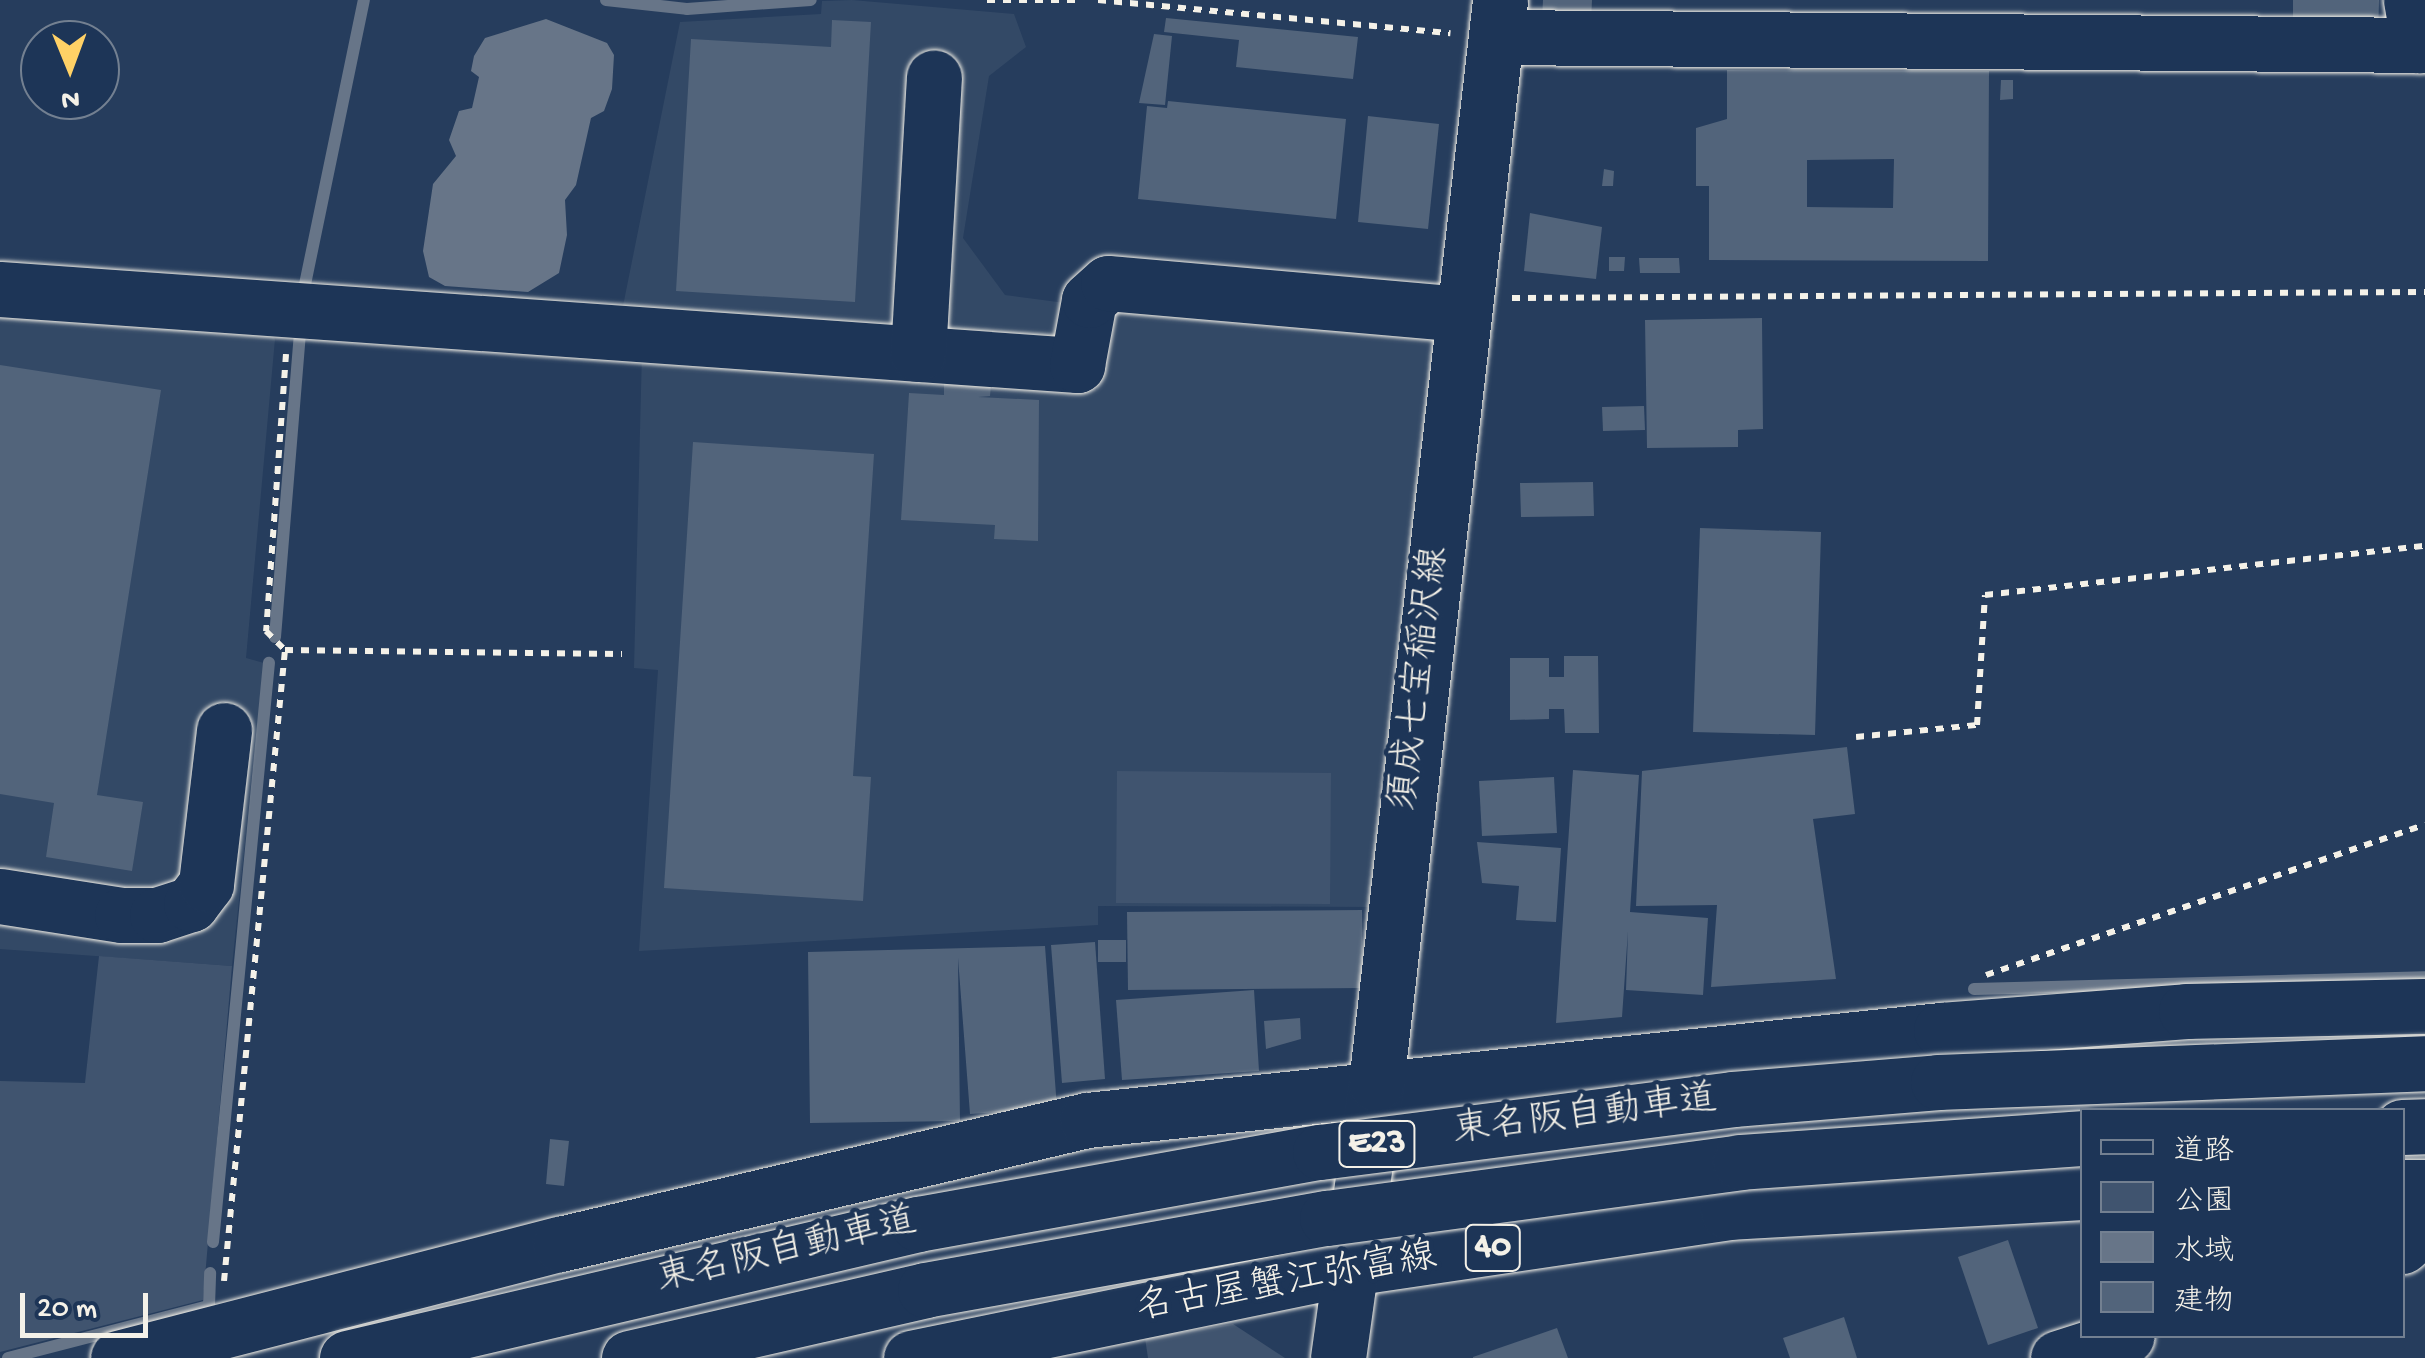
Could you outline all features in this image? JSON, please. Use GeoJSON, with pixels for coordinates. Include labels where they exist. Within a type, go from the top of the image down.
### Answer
{"type":"FeatureCollection","features":[{"type":"Feature","properties":{"kind":"main road"},"geometry":{"type":"LineString","coordinates":[[1498,18],[2418,30]]}},
{"type":"Feature","properties":{"kind":"main road","name":"須成七宝稲沢線"},"geometry":{"type":"LineString","coordinates":[[1338,1358],[1376,1084],[1498,18]]}},
{"type":"Feature","properties":{"kind":"main road"},"geometry":{"type":"LineString","coordinates":[[918,354],[934,77]]}},
{"type":"Feature","properties":{"kind":"main road"},"geometry":{"type":"LineString","coordinates":[[0,289],[1077,365],[1089,300],[1108,283],[1465,306]]}},
{"type":"Feature","properties":{"kind":"main road"},"geometry":{"type":"LineString","coordinates":[[0,896],[122,915],[157,915],[191,904],[206,884],[224,730]]}},
{"type":"Feature","properties":{"kind":"main road"},"geometry":{"type":"LineString","coordinates":[[118,1358],[1087,1120],[1376,1084],[1941,1030],[2186,1011],[2425,1006]]}},
{"type":"Feature","properties":{"kind":"main road","name":"東名阪自動車道"},"geometry":{"type":"LineString","coordinates":[[347,1358],[918,1224],[1320,1152],[1715,1101],[1938,1082],[2425,1064]]}},
{"type":"Feature","properties":{"kind":"main road","name":"東名阪自動車道"},"geometry":{"type":"LineString","coordinates":[[629,1358],[925,1290],[1327,1218],[1740,1162],[2080,1138]]}},
{"type":"Feature","properties":{"kind":"main road","name":"名古屋蟹江弥富線"},"geometry":{"type":"LineString","coordinates":[[912,1358],[1350,1268],[1728,1212],[2080,1192]]}},
{"type":"Feature","properties":{"kind":"main road"},"geometry":{"type":"LineString","coordinates":[[2405,1243],[2425,1225]]}},
{"type":"Feature","properties":{"kind":"main road"},"geometry":{"type":"LineString","coordinates":[[2058,1358],[2121,1338]]}},
{"type":"Feature","properties":{"kind":"path"},"geometry":{"type":"LineString","coordinates":[[987,0],[1082,0]]}},
{"type":"Feature","properties":{"kind":"path"},"geometry":{"type":"LineString","coordinates":[[1098,0],[1498,18]]}},
{"type":"Feature","properties":{"kind":"path"},"geometry":{"type":"LineString","coordinates":[[1465,306],[2425,292]]}},
{"type":"Feature","properties":{"kind":"path"},"geometry":{"type":"LineString","coordinates":[[290,308],[266,631],[286,650],[622,654]]}},
{"type":"Feature","properties":{"kind":"path"},"geometry":{"type":"LineString","coordinates":[[1856,737],[1977,725],[1985,594],[2425,546]]}},
{"type":"Feature","properties":{"kind":"path"},"geometry":{"type":"LineString","coordinates":[[219,1332],[286,650]]}},
{"type":"Feature","properties":{"kind":"path"},"geometry":{"type":"LineString","coordinates":[[1941,1030],[1952,986],[2425,825]]}},
{"type":"Feature","properties":{"kind":"shaded area"},"geometry":{"type":"Polygon","coordinates":[[[852,0],[1014,14],[1026,47],[989,76],[963,238],[1005,295],[1073,304],[1052,347],[621,316],[680,22],[821,14],[822,1],[852,0]]]}},
{"type":"Feature","properties":{"kind":"shaded area"},"geometry":{"type":"Polygon","coordinates":[[[0,305],[263,325],[275,339],[246,658],[264,663],[232,966],[0,949],[0,305]]]}},
{"type":"Feature","properties":{"kind":"shaded area"},"geometry":{"type":"Polygon","coordinates":[[[1107,305],[1437,331],[1376,907],[1098,906],[1098,925],[639,951],[658,670],[634,668],[642,351],[1097,390],[1107,305]]]}},
{"type":"Feature","properties":{"kind":"green space"},"geometry":{"type":"Polygon","coordinates":[[[1117,771],[1331,773],[1330,904],[1116,903],[1117,771]]]}},
{"type":"Feature","properties":{"kind":"green space"},"geometry":{"type":"Polygon","coordinates":[[[99,956],[232,966],[203,1300],[0,1352],[0,1081],[85,1083],[99,956]]]}},
{"type":"Feature","properties":{"kind":"green space"},"geometry":{"type":"Polygon","coordinates":[[[1233,1324],[1285,1358],[1148,1358],[1145,1338],[1233,1324]]]}},
{"type":"Feature","properties":{"kind":"water"},"geometry":{"type":"Polygon","coordinates":[[[546,19],[607,43],[614,55],[612,89],[604,111],[591,118],[576,185],[565,200],[567,235],[559,273],[528,292],[445,286],[429,277],[423,251],[433,184],[456,156],[449,140],[459,111],[472,108],[479,77],[471,71],[474,56],[485,38],[546,19]]]}},
{"type":"Feature","properties":{"kind":"building"},"geometry":{"type":"Polygon","coordinates":[[[1543,0],[1592,0],[1591,22],[1542,20],[1543,0]]]}},
{"type":"Feature","properties":{"kind":"building"},"geometry":{"type":"Polygon","coordinates":[[[2293,0],[2379,0],[2378,39],[2293,37],[2293,0]]]}},
{"type":"Feature","properties":{"kind":"building"},"geometry":{"type":"Polygon","coordinates":[[[1166,18],[1358,37],[1353,79],[1236,67],[1239,40],[1164,32],[1166,18]]]}},
{"type":"Feature","properties":{"kind":"building"},"geometry":{"type":"Polygon","coordinates":[[[832,20],[871,22],[855,302],[676,291],[691,39],[831,47],[832,20]]]}},
{"type":"Feature","properties":{"kind":"building"},"geometry":{"type":"Polygon","coordinates":[[[1154,34],[1172,36],[1165,105],[1139,103],[1154,34]]]}},
{"type":"Feature","properties":{"kind":"building"},"geometry":{"type":"Polygon","coordinates":[[[1727,70],[1989,71],[1988,261],[1709,260],[1709,186],[1696,186],[1696,128],[1727,119],[1727,70]],[[1894,159],[1807,160],[1807,207],[1893,208],[1894,159]]]}},
{"type":"Feature","properties":{"kind":"building"},"geometry":{"type":"Polygon","coordinates":[[[2001,80],[2013,80],[2013,99],[2000,100],[2001,80]]]}},
{"type":"Feature","properties":{"kind":"building"},"geometry":{"type":"Polygon","coordinates":[[[1168,101],[1346,119],[1336,219],[1138,199],[1147,106],[1167,108],[1168,101]]]}},
{"type":"Feature","properties":{"kind":"building"},"geometry":{"type":"Polygon","coordinates":[[[1368,116],[1439,124],[1428,229],[1358,222],[1368,116]]]}},
{"type":"Feature","properties":{"kind":"building"},"geometry":{"type":"Polygon","coordinates":[[[1604,169],[1614,171],[1613,186],[1602,186],[1604,169]]]}},
{"type":"Feature","properties":{"kind":"building"},"geometry":{"type":"Polygon","coordinates":[[[1530,213],[1602,227],[1596,279],[1524,271],[1530,213]]]}},
{"type":"Feature","properties":{"kind":"building"},"geometry":{"type":"Polygon","coordinates":[[[1609,257],[1625,257],[1624,271],[1609,271],[1609,257]]]}},
{"type":"Feature","properties":{"kind":"building"},"geometry":{"type":"Polygon","coordinates":[[[1639,258],[1679,258],[1680,273],[1640,273],[1639,258]]]}},
{"type":"Feature","properties":{"kind":"building"},"geometry":{"type":"Polygon","coordinates":[[[1762,318],[1763,429],[1738,430],[1738,447],[1647,448],[1645,320],[1762,318]]]}},
{"type":"Feature","properties":{"kind":"building"},"geometry":{"type":"Polygon","coordinates":[[[0,365],[161,390],[97,795],[143,802],[132,871],[46,857],[54,803],[0,794],[0,365]]]}},
{"type":"Feature","properties":{"kind":"building"},"geometry":{"type":"Polygon","coordinates":[[[944,383],[991,385],[990,396],[978,397],[1039,400],[1038,541],[994,539],[995,525],[901,520],[909,393],[944,395],[944,383]]]}},
{"type":"Feature","properties":{"kind":"building"},"geometry":{"type":"Polygon","coordinates":[[[1644,406],[1645,430],[1603,431],[1602,407],[1644,406]]]}},
{"type":"Feature","properties":{"kind":"building"},"geometry":{"type":"Polygon","coordinates":[[[693,442],[874,454],[853,776],[871,777],[863,901],[664,888],[693,442]]]}},
{"type":"Feature","properties":{"kind":"building"},"geometry":{"type":"Polygon","coordinates":[[[1593,482],[1594,516],[1521,517],[1520,483],[1593,482]]]}},
{"type":"Feature","properties":{"kind":"building"},"geometry":{"type":"Polygon","coordinates":[[[1700,528],[1821,532],[1815,735],[1693,732],[1700,528]]]}},
{"type":"Feature","properties":{"kind":"building"},"geometry":{"type":"Polygon","coordinates":[[[1564,656],[1598,656],[1599,733],[1565,733],[1564,709],[1549,709],[1549,719],[1510,720],[1510,658],[1549,658],[1549,677],[1564,677],[1564,656]]]}},
{"type":"Feature","properties":{"kind":"building"},"geometry":{"type":"Polygon","coordinates":[[[1847,747],[1855,814],[1813,819],[1836,979],[1711,987],[1717,905],[1636,906],[1642,771],[1847,747]]]}},
{"type":"Feature","properties":{"kind":"building"},"geometry":{"type":"Polygon","coordinates":[[[1573,770],[1639,775],[1630,912],[1708,918],[1703,995],[1626,990],[1628,931],[1622,1017],[1556,1023],[1573,770]]]}},
{"type":"Feature","properties":{"kind":"building"},"geometry":{"type":"Polygon","coordinates":[[[1554,777],[1557,833],[1482,836],[1479,781],[1554,777]]]}},
{"type":"Feature","properties":{"kind":"building"},"geometry":{"type":"Polygon","coordinates":[[[1477,842],[1561,848],[1556,922],[1516,920],[1519,886],[1482,883],[1477,842]]]}},
{"type":"Feature","properties":{"kind":"building"},"geometry":{"type":"Polygon","coordinates":[[[1362,910],[1363,988],[1128,990],[1127,912],[1362,910]]]}},
{"type":"Feature","properties":{"kind":"building"},"geometry":{"type":"Polygon","coordinates":[[[1098,940],[1126,940],[1126,962],[1098,962],[1098,940]]]}},
{"type":"Feature","properties":{"kind":"building"},"geometry":{"type":"Polygon","coordinates":[[[1095,942],[1105,1079],[1062,1083],[1051,945],[1095,942]]]}},
{"type":"Feature","properties":{"kind":"building"},"geometry":{"type":"Polygon","coordinates":[[[1045,946],[1057,1108],[970,1114],[958,958],[960,1121],[810,1123],[808,952],[1045,946]]]}},
{"type":"Feature","properties":{"kind":"building"},"geometry":{"type":"Polygon","coordinates":[[[1254,990],[1259,1071],[1122,1080],[1116,1000],[1254,990]]]}},
{"type":"Feature","properties":{"kind":"building"},"geometry":{"type":"Polygon","coordinates":[[[1300,1018],[1301,1039],[1266,1049],[1264,1021],[1300,1018]]]}},
{"type":"Feature","properties":{"kind":"building"},"geometry":{"type":"Polygon","coordinates":[[[550,1139],[569,1141],[564,1186],[546,1184],[550,1139]]]}},
{"type":"Feature","properties":{"kind":"building"},"geometry":{"type":"Polygon","coordinates":[[[2008,1240],[2038,1328],[1988,1345],[1958,1257],[2008,1240]]]}},
{"type":"Feature","properties":{"kind":"building"},"geometry":{"type":"Polygon","coordinates":[[[1844,1317],[1857,1358],[1790,1358],[1783,1338],[1844,1317]]]}},
{"type":"Feature","properties":{"kind":"building"},"geometry":{"type":"Polygon","coordinates":[[[1557,1328],[1568,1358],[1473,1358],[1473,1357],[1557,1328]]]}},
{"type":"Feature","properties":{"kind":"waterway"},"geometry":{"type":"LineString","coordinates":[[303,294],[364,0]]}},
{"type":"Feature","properties":{"kind":"waterway"},"geometry":{"type":"LineString","coordinates":[[606,0],[687,9],[811,0]]}},
{"type":"Feature","properties":{"kind":"waterway"},"geometry":{"type":"LineString","coordinates":[[275,637],[301,321]]}},
{"type":"Feature","properties":{"kind":"waterway"},"geometry":{"type":"LineString","coordinates":[[213,1242],[269,663]]}},
{"type":"Feature","properties":{"kind":"waterway"},"geometry":{"type":"LineString","coordinates":[[1974,989],[2425,977]]}},
{"type":"Feature","properties":{"kind":"waterway"},"geometry":{"type":"LineString","coordinates":[[8,1358],[209,1306],[210,1273]]}}]}
